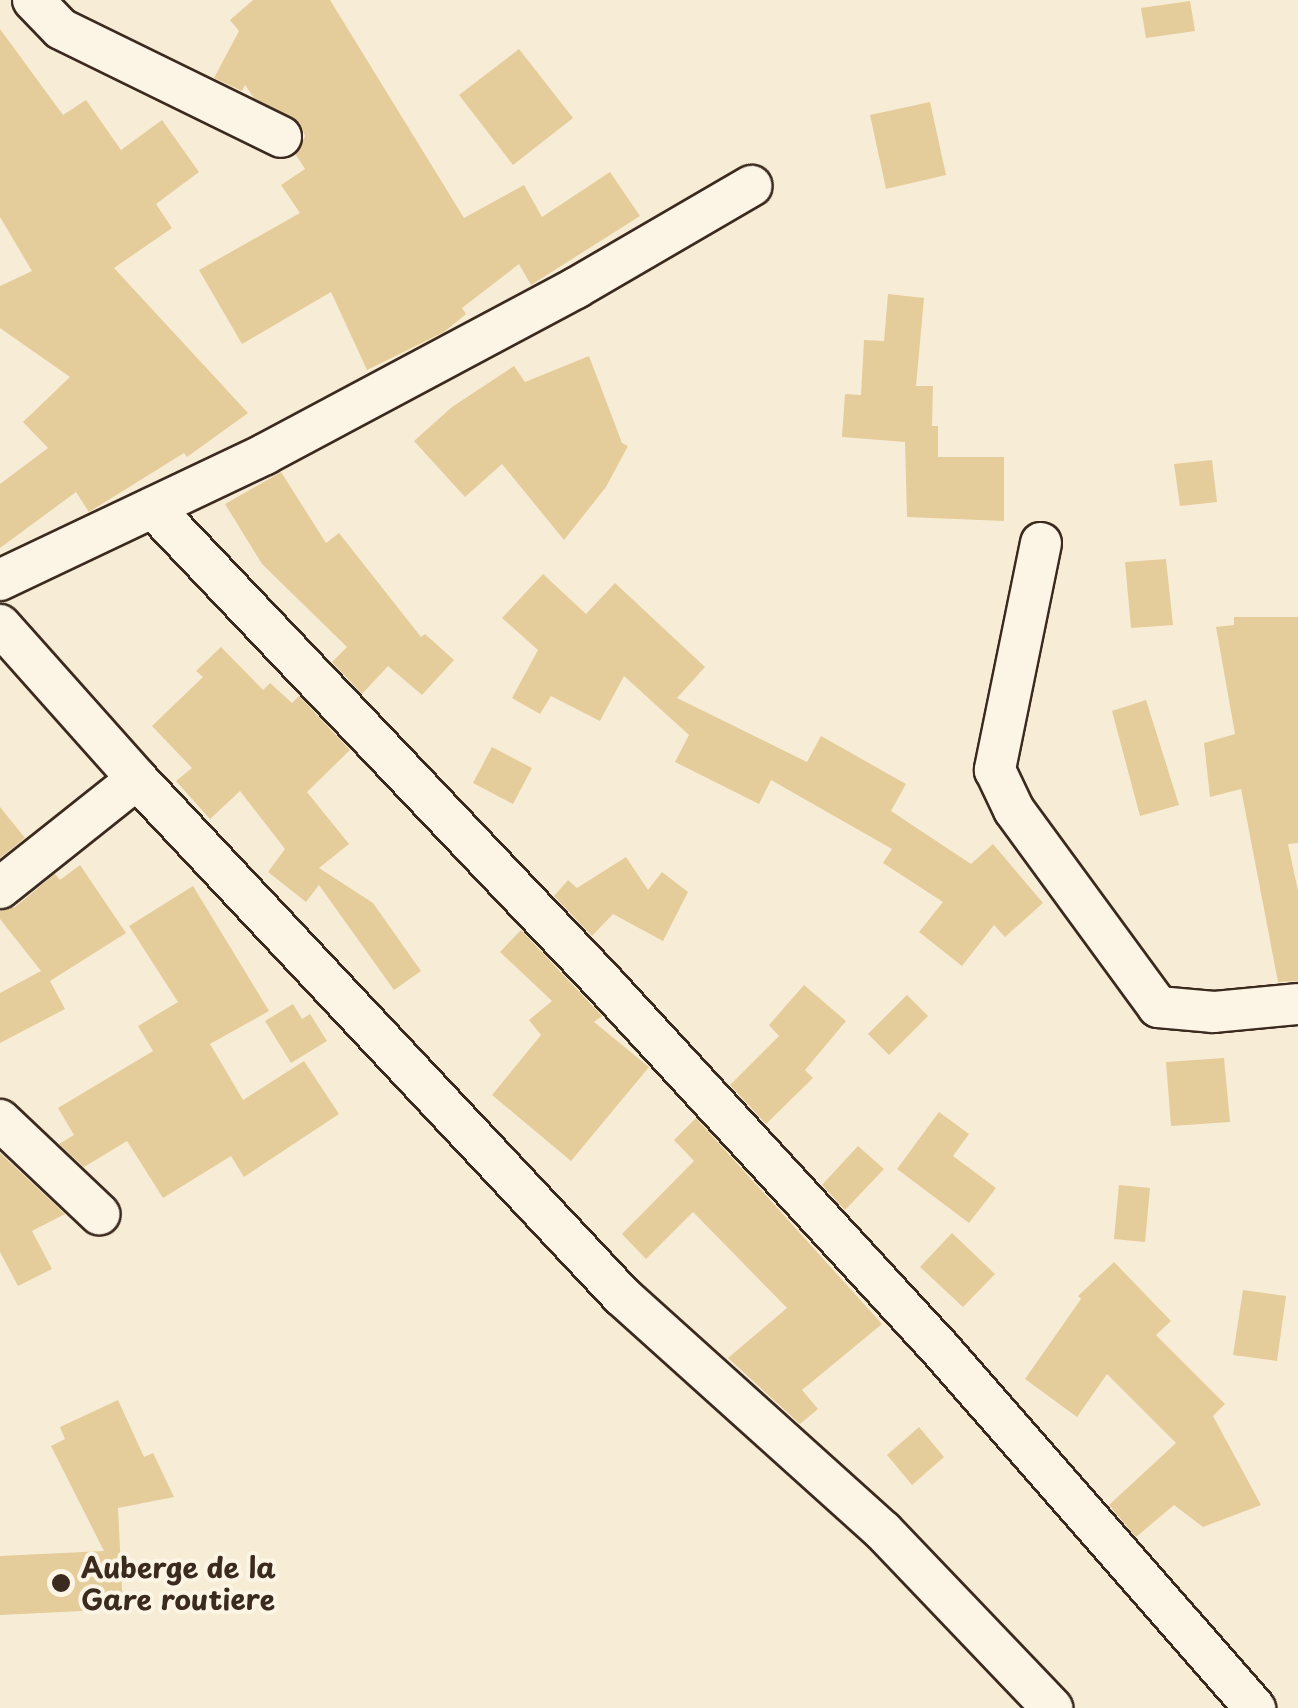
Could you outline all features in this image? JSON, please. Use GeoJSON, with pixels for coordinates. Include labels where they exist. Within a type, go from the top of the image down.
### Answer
{"type":"FeatureCollection","features":[{"type":"Feature","properties":{"kind":"street"},"geometry":{"type":"LineString","coordinates":[[33,0],[61,29],[281,136]]}},
{"type":"Feature","properties":{"kind":"street"},"geometry":{"type":"LineString","coordinates":[[0,580],[265,454],[576,288],[751,186]]}},
{"type":"Feature","properties":{"kind":"street"},"geometry":{"type":"LineString","coordinates":[[153,508],[602,981],[924,1330],[1255,1708]]}},
{"type":"Feature","properties":{"kind":"street"},"geometry":{"type":"LineString","coordinates":[[1041,544],[995,770],[1014,810],[1158,1008],[1214,1012],[1298,1004]]}},
{"type":"Feature","properties":{"kind":"street"},"geometry":{"type":"LineString","coordinates":[[0,626],[137,779],[622,1296],[883,1532],[1052,1708]]}},
{"type":"Feature","properties":{"kind":"street"},"geometry":{"type":"LineString","coordinates":[[0,888],[137,779]]}},
{"type":"Feature","properties":{"kind":"street"},"geometry":{"type":"LineString","coordinates":[[0,1120],[98,1214]]}},
{"type":"Feature","properties":{"kind":"building"},"geometry":{"type":"Polygon","coordinates":[[[253,0],[330,0],[464,218],[524,185],[542,217],[610,172],[640,216],[531,285],[519,264],[462,308],[466,314],[444,332],[367,370],[331,292],[242,344],[199,270],[300,213],[281,185],[305,169],[296,155],[305,136],[300,123],[254,98],[245,85],[242,91],[214,78],[239,31],[230,20],[253,0]]]}},
{"type":"Feature","properties":{"kind":"building"},"geometry":{"type":"Polygon","coordinates":[[[1190,1],[1195,31],[1146,38],[1141,8],[1190,1]]]}},
{"type":"Feature","properties":{"kind":"building"},"geometry":{"type":"Polygon","coordinates":[[[0,29],[63,115],[86,100],[121,150],[162,120],[199,172],[156,204],[172,228],[114,268],[248,413],[187,457],[184,453],[89,512],[76,492],[0,548],[0,484],[48,448],[23,422],[70,377],[0,328],[0,286],[32,271],[0,217],[0,29]]]}},
{"type":"Feature","properties":{"kind":"building"},"geometry":{"type":"Polygon","coordinates":[[[519,49],[573,118],[513,165],[459,95],[519,49]]]}},
{"type":"Feature","properties":{"kind":"building"},"geometry":{"type":"Polygon","coordinates":[[[930,102],[946,175],[886,189],[870,115],[930,102]]]}},
{"type":"Feature","properties":{"kind":"building"},"geometry":{"type":"Polygon","coordinates":[[[888,294],[924,298],[916,386],[933,386],[932,426],[938,426],[938,457],[1004,457],[1004,521],[907,517],[905,442],[842,437],[845,394],[861,395],[864,340],[884,341],[888,294]]]}},
{"type":"Feature","properties":{"kind":"building"},"geometry":{"type":"Polygon","coordinates":[[[589,356],[622,443],[628,446],[606,487],[564,540],[502,464],[465,497],[414,441],[452,407],[514,366],[525,382],[589,356]]]}},
{"type":"Feature","properties":{"kind":"building"},"geometry":{"type":"Polygon","coordinates":[[[1212,460],[1217,502],[1180,506],[1174,464],[1212,460]]]}},
{"type":"Feature","properties":{"kind":"building"},"geometry":{"type":"Polygon","coordinates":[[[281,472],[326,543],[339,533],[421,637],[425,634],[454,660],[422,695],[388,666],[362,694],[332,662],[347,647],[262,564],[225,504],[281,472]]]}},
{"type":"Feature","properties":{"kind":"building"},"geometry":{"type":"Polygon","coordinates":[[[1166,559],[1173,625],[1131,628],[1125,562],[1166,559]]]}},
{"type":"Feature","properties":{"kind":"building"},"geometry":{"type":"Polygon","coordinates":[[[543,574],[586,614],[615,583],[705,667],[677,698],[807,762],[821,736],[906,784],[891,811],[971,864],[993,844],[1043,903],[1005,937],[994,925],[962,966],[919,932],[943,902],[883,863],[892,849],[771,780],[759,804],[675,762],[689,735],[624,676],[600,721],[551,696],[540,714],[512,698],[538,650],[502,618],[543,574]]]}},
{"type":"Feature","properties":{"kind":"building"},"geometry":{"type":"Polygon","coordinates":[[[1234,617],[1298,617],[1298,843],[1288,844],[1298,891],[1298,981],[1278,982],[1241,789],[1210,797],[1204,743],[1235,734],[1216,627],[1234,625],[1234,617]]]}},
{"type":"Feature","properties":{"kind":"building"},"geometry":{"type":"Polygon","coordinates":[[[221,647],[263,690],[270,683],[292,703],[299,696],[350,750],[307,792],[349,844],[319,868],[373,903],[421,971],[394,990],[319,885],[306,902],[268,872],[285,849],[240,791],[210,819],[176,781],[192,768],[152,726],[203,677],[196,671],[221,647]]]}},
{"type":"Feature","properties":{"kind":"building"},"geometry":{"type":"Polygon","coordinates":[[[1146,700],[1179,805],[1140,816],[1112,711],[1146,700]]]}},
{"type":"Feature","properties":{"kind":"building"},"geometry":{"type":"Polygon","coordinates":[[[492,747],[532,768],[513,804],[473,783],[492,747]]]}},
{"type":"Feature","properties":{"kind":"building"},"geometry":{"type":"Polygon","coordinates":[[[0,807],[25,838],[0,858],[0,807]]]}},
{"type":"Feature","properties":{"kind":"building"},"geometry":{"type":"Polygon","coordinates":[[[626,857],[648,890],[662,872],[688,892],[663,941],[613,914],[592,936],[554,896],[568,880],[577,888],[626,857]]]}},
{"type":"Feature","properties":{"kind":"building"},"geometry":{"type":"Polygon","coordinates":[[[80,865],[126,933],[50,981],[65,1009],[0,1043],[0,993],[41,971],[0,919],[0,911],[15,907],[55,874],[60,880],[80,865]]]}},
{"type":"Feature","properties":{"kind":"building"},"geometry":{"type":"Polygon","coordinates":[[[193,886],[269,1011],[210,1044],[243,1100],[304,1061],[339,1114],[244,1177],[231,1156],[163,1198],[127,1141],[84,1167],[59,1144],[74,1135],[58,1108],[153,1051],[138,1026],[178,1002],[129,926],[193,886]]]}},
{"type":"Feature","properties":{"kind":"building"},"geometry":{"type":"Polygon","coordinates":[[[521,930],[602,1016],[594,1022],[649,1067],[571,1161],[492,1095],[541,1035],[529,1020],[552,1001],[500,952],[521,930]]]}},
{"type":"Feature","properties":{"kind":"building"},"geometry":{"type":"Polygon","coordinates":[[[804,985],[846,1021],[805,1070],[813,1078],[766,1124],[730,1085],[779,1036],[769,1025],[804,985]]]}},
{"type":"Feature","properties":{"kind":"building"},"geometry":{"type":"Polygon","coordinates":[[[907,995],[928,1016],[889,1055],[868,1034],[907,995]]]}},
{"type":"Feature","properties":{"kind":"building"},"geometry":{"type":"Polygon","coordinates":[[[293,1004],[302,1019],[310,1014],[327,1041],[291,1063],[265,1021],[293,1004]]]}},
{"type":"Feature","properties":{"kind":"building"},"geometry":{"type":"Polygon","coordinates":[[[1224,1058],[1230,1122],[1171,1126],[1166,1062],[1224,1058]]]}},
{"type":"Feature","properties":{"kind":"building"},"geometry":{"type":"Polygon","coordinates":[[[939,1112],[969,1134],[953,1156],[996,1188],[969,1223],[897,1169],[939,1112]]]}},
{"type":"Feature","properties":{"kind":"building"},"geometry":{"type":"Polygon","coordinates":[[[696,1118],[882,1324],[802,1390],[818,1409],[800,1424],[728,1358],[787,1308],[693,1212],[646,1259],[622,1234],[694,1161],[674,1140],[696,1118]]]}},
{"type":"Feature","properties":{"kind":"building"},"geometry":{"type":"Polygon","coordinates":[[[858,1146],[884,1169],[845,1210],[822,1185],[858,1146]]]}},
{"type":"Feature","properties":{"kind":"building"},"geometry":{"type":"Polygon","coordinates":[[[0,1153],[65,1214],[32,1231],[52,1269],[18,1286],[0,1252],[0,1153]]]}},
{"type":"Feature","properties":{"kind":"building"},"geometry":{"type":"Polygon","coordinates":[[[1119,1185],[1150,1188],[1145,1242],[1114,1239],[1119,1185]]]}},
{"type":"Feature","properties":{"kind":"building"},"geometry":{"type":"Polygon","coordinates":[[[952,1233],[995,1274],[963,1307],[920,1267],[952,1233]]]}},
{"type":"Feature","properties":{"kind":"building"},"geometry":{"type":"Polygon","coordinates":[[[1114,1262],[1171,1321],[1156,1335],[1225,1404],[1213,1416],[1261,1505],[1203,1527],[1174,1505],[1136,1537],[1109,1505],[1176,1443],[1107,1374],[1077,1417],[1025,1379],[1081,1299],[1078,1296],[1114,1262]]]}},
{"type":"Feature","properties":{"kind":"building"},"geometry":{"type":"Polygon","coordinates":[[[1243,1290],[1286,1296],[1277,1361],[1233,1355],[1243,1290]]]}},
{"type":"Feature","properties":{"kind":"building"},"geometry":{"type":"Polygon","coordinates":[[[118,1400],[144,1457],[153,1453],[174,1497],[118,1508],[123,1609],[0,1615],[0,1556],[104,1551],[51,1446],[65,1439],[60,1427],[118,1400]]]}},
{"type":"Feature","properties":{"kind":"building"},"geometry":{"type":"Polygon","coordinates":[[[919,1427],[944,1457],[912,1485],[887,1455],[919,1427]]]}},
{"type":"Feature","properties":{"kind":"place","name":"Auberge de la Gare routiere"},"geometry":{"type":"Point","coordinates":[61,1583]}}]}
